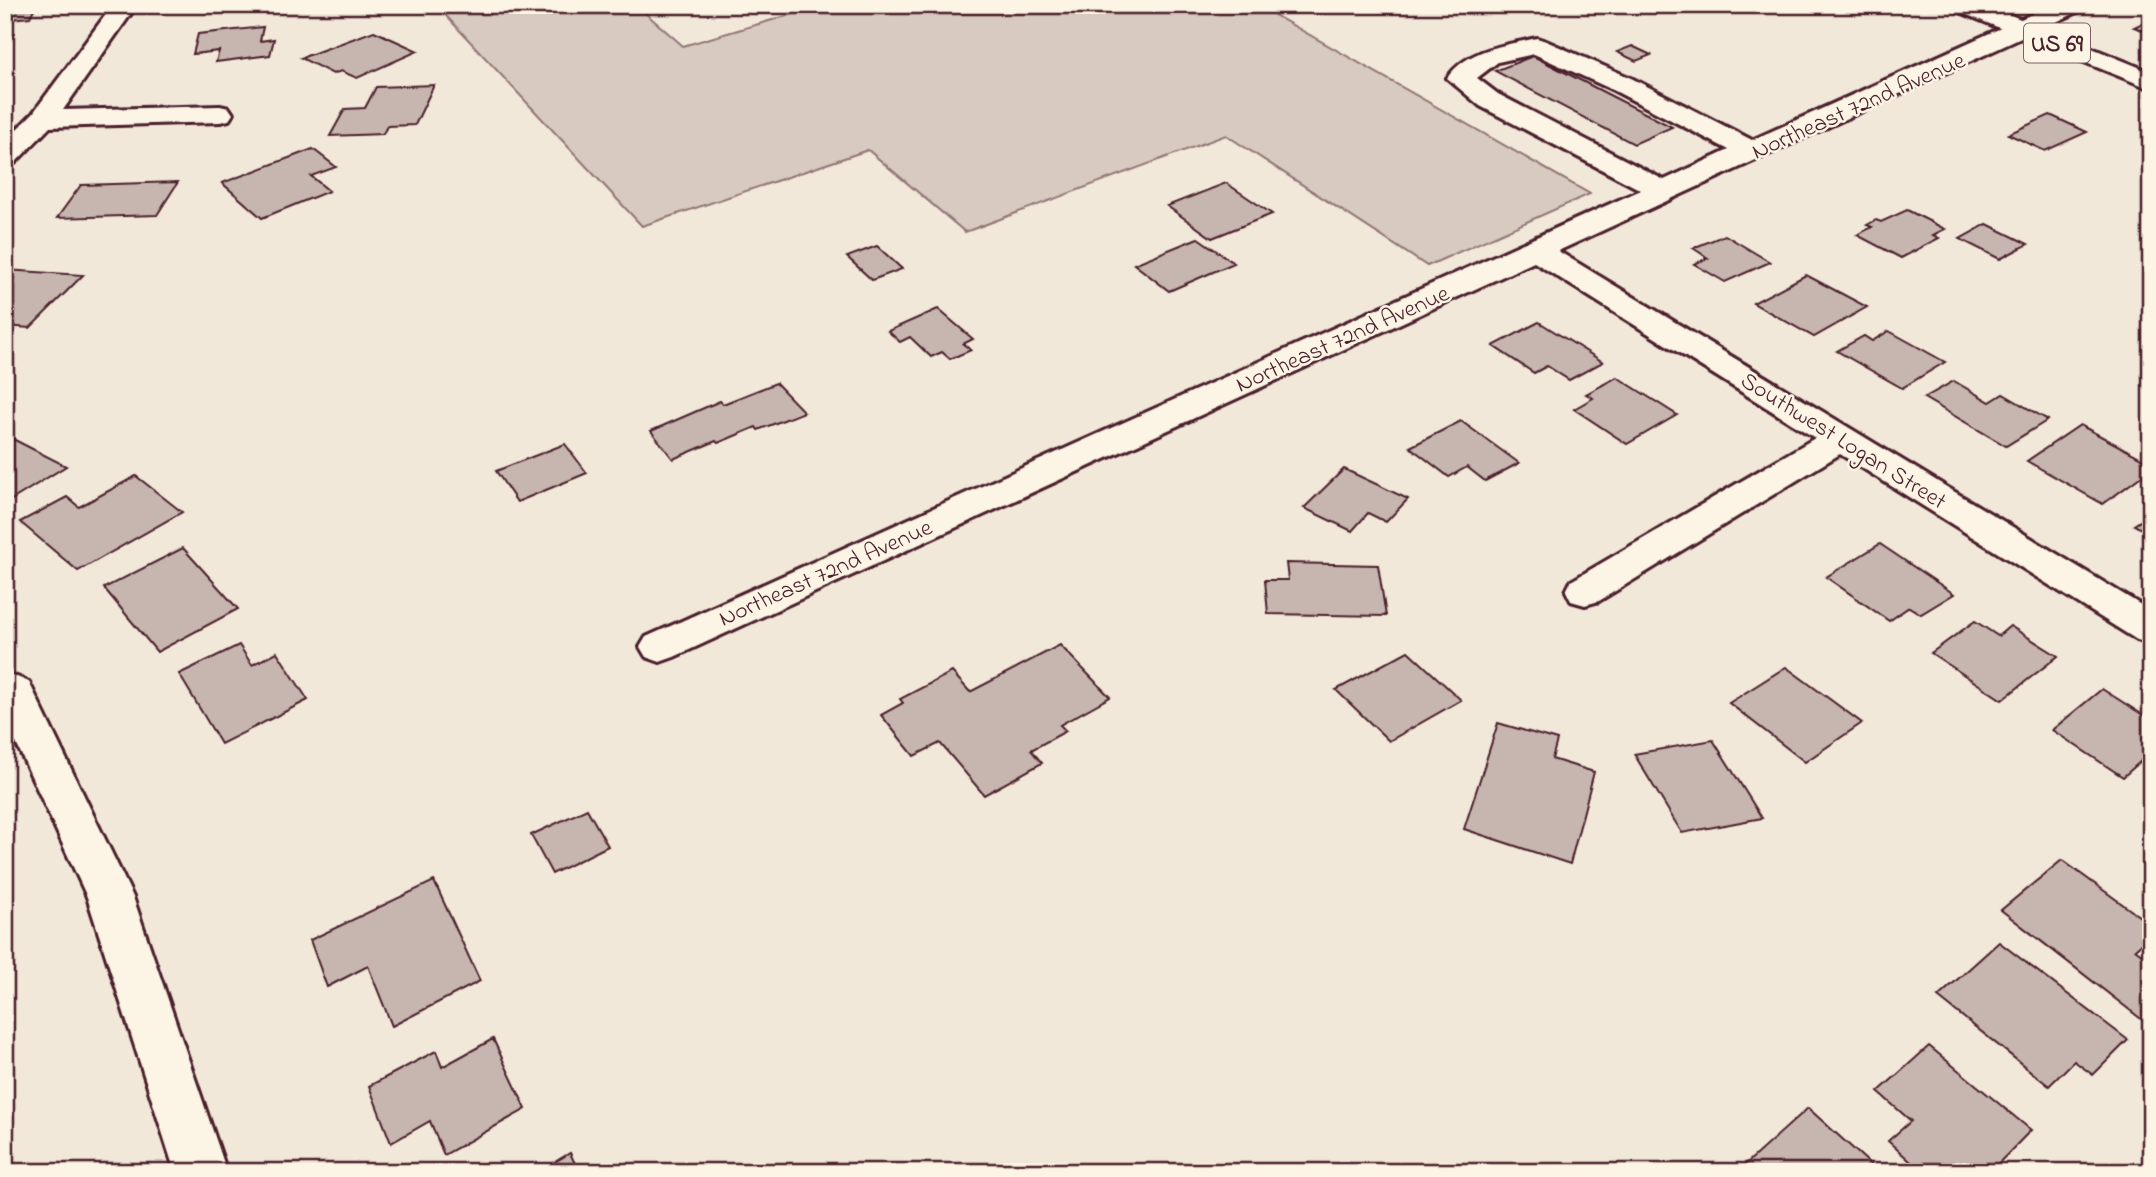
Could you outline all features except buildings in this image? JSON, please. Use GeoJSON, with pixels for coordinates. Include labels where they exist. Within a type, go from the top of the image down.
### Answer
{"type":"FeatureCollection","features":[{"type":"Feature","properties":{"kind":"street"},"geometry":{"type":"LineString","coordinates":[[5,157],[43,119],[125,5]]}},
{"type":"Feature","properties":{"kind":"street","name":"US 69"},"geometry":{"type":"LineString","coordinates":[[1964,5],[2151,81]]}},
{"type":"Feature","properties":{"kind":"street","name":"Northeast 72nd Avenue"},"geometry":{"type":"LineString","coordinates":[[660,647],[2024,30],[2073,5]]}},
{"type":"Feature","properties":{"kind":"street"},"geometry":{"type":"LineString","coordinates":[[1666,192],[1489,100],[1460,78],[1490,56],[1537,46],[1622,84],[1754,152]]}},
{"type":"Feature","properties":{"kind":"street"},"geometry":{"type":"LineString","coordinates":[[43,119],[220,114]]}},
{"type":"Feature","properties":{"kind":"street","name":"Southwest Logan Street"},"geometry":{"type":"LineString","coordinates":[[1536,250],[2151,629]]}},
{"type":"Feature","properties":{"kind":"street"},"geometry":{"type":"LineString","coordinates":[[1585,591],[1841,439]]}},
{"type":"Feature","properties":{"kind":"street"},"geometry":{"type":"LineString","coordinates":[[5,687],[14,694],[110,897],[201,1172]]}},
{"type":"Feature","properties":{"kind":"shaded area"},"geometry":{"type":"Polygon","coordinates":[[[436,5],[636,5],[683,46],[824,5],[1257,5],[1590,194],[1427,266],[1226,135],[965,232],[868,150],[642,226],[436,5]]]}}]}
